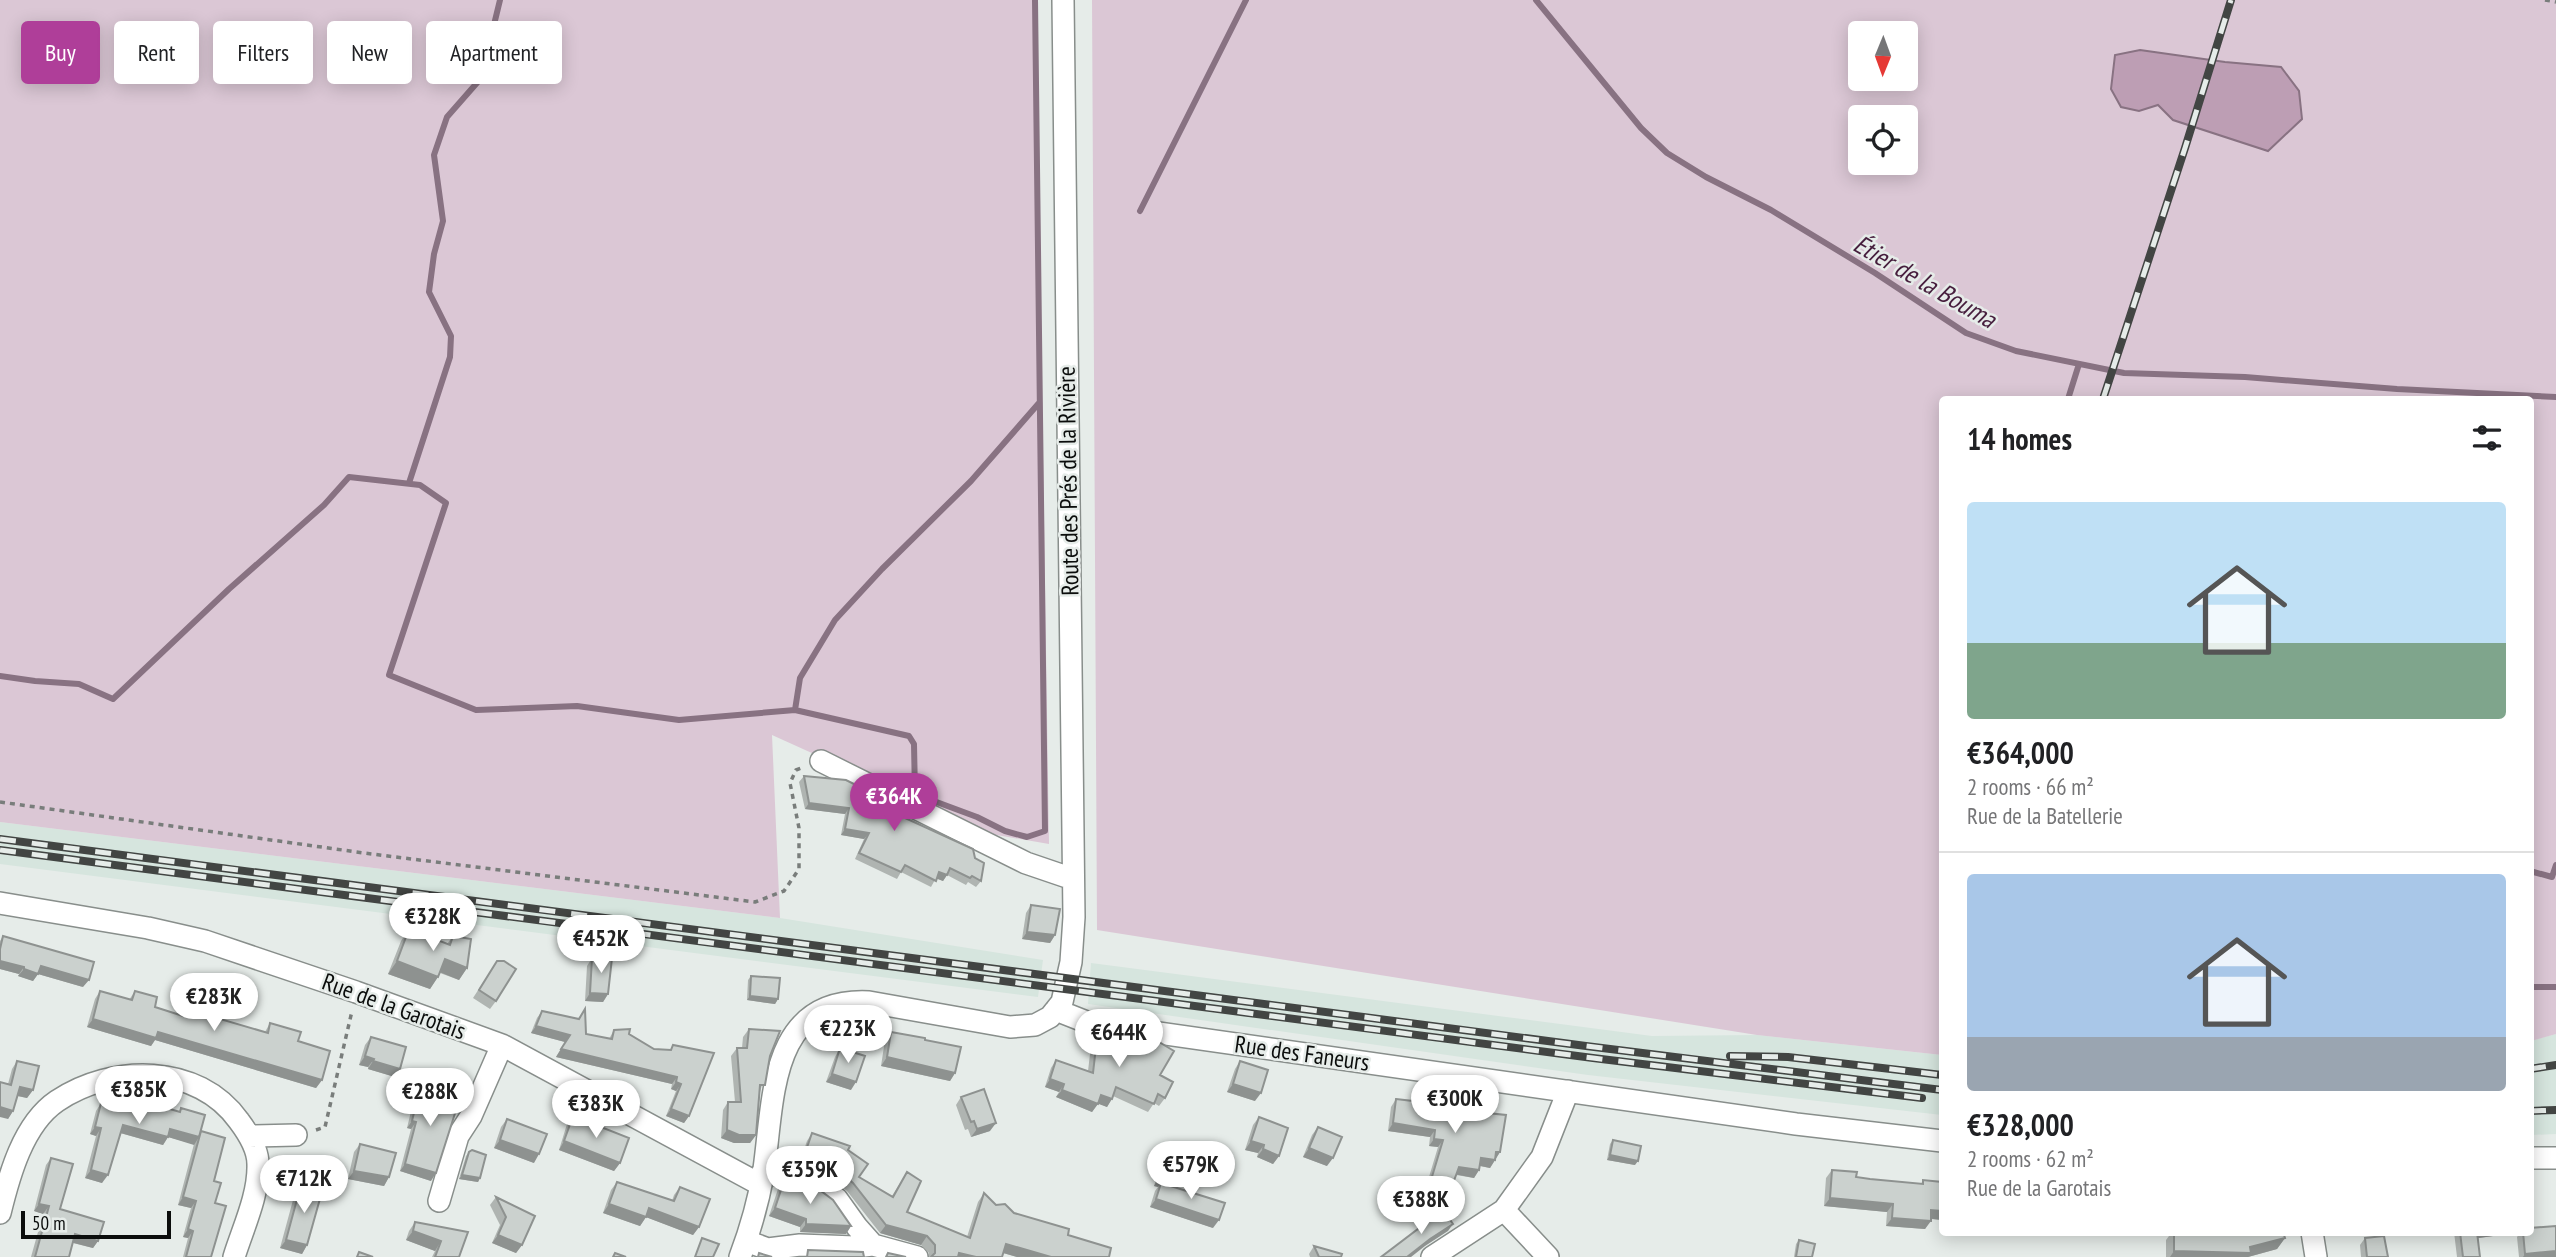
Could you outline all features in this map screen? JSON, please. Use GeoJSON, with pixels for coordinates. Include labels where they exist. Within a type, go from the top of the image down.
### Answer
{"type":"FeatureCollection","features":[{"type":"Feature","properties":{"kind":"street","name":"Route des Prés de la Rivière"},"geometry":{"type":"LineString","coordinates":[[1056,1010],[1067,989],[1071,962],[1073,879],[1063,0]]}},
{"type":"Feature","properties":{"kind":"street"},"geometry":{"type":"LineString","coordinates":[[821,761],[1026,863],[1073,879]]}},
{"type":"Feature","properties":{"kind":"street","name":"Rue de la Garotais"},"geometry":{"type":"LineString","coordinates":[[0,903],[148,928],[205,941],[502,1045],[762,1178],[821,1187],[837,1199],[873,1245]]}},
{"type":"Feature","properties":{"kind":"street"},"geometry":{"type":"LineString","coordinates":[[917,1257],[873,1245],[800,1245],[743,1249],[762,1178],[774,1091],[785,1048],[806,1022],[835,1005],[855,1001],[891,1004],[989,1024],[1024,1027],[1041,1022],[1056,1010]]}},
{"type":"Feature","properties":{"kind":"street","name":"Rue des Faneurs"},"geometry":{"type":"LineString","coordinates":[[1056,1010],[1089,1023],[1796,1124],[1939,1142]]}},
{"type":"Feature","properties":{"kind":"street"},"geometry":{"type":"LineString","coordinates":[[439,1201],[458,1136],[471,1116],[502,1045]]}},
{"type":"Feature","properties":{"kind":"street"},"geometry":{"type":"LineString","coordinates":[[0,1213],[11,1170],[30,1131],[55,1102],[82,1088],[113,1077],[176,1077],[205,1089],[236,1116],[250,1136],[259,1162],[257,1184],[234,1257]]}},
{"type":"Feature","properties":{"kind":"street"},"geometry":{"type":"LineString","coordinates":[[1432,1257],[1504,1210],[1542,1157],[1568,1091]]}},
{"type":"Feature","properties":{"kind":"street"},"geometry":{"type":"LineString","coordinates":[[250,1136],[296,1135]]}},
{"type":"Feature","properties":{"kind":"street"},"geometry":{"type":"LineString","coordinates":[[2534,1158],[2556,1158]]}},
{"type":"Feature","properties":{"kind":"street"},"geometry":{"type":"LineString","coordinates":[[1504,1210],[1548,1257]]}},
{"type":"Feature","properties":{"kind":"street"},"geometry":{"type":"LineString","coordinates":[[2313,1236],[2316,1257]]}},
{"type":"Feature","properties":{"kind":"path"},"geometry":{"type":"LineString","coordinates":[[2545,0],[2556,2]]}},
{"type":"Feature","properties":{"kind":"path"},"geometry":{"type":"LineString","coordinates":[[0,802],[364,853],[755,902],[784,891],[799,869],[799,828],[790,783],[796,770],[821,761]]}},
{"type":"Feature","properties":{"kind":"path"},"geometry":{"type":"LineString","coordinates":[[296,1135],[325,1127],[356,992]]}},
{"type":"Feature","properties":{"kind":"shaded area"},"geometry":{"type":"Polygon","coordinates":[[[0,0],[1036,0],[1049,844],[991,834],[772,735],[780,918],[0,822],[0,0]]]}},
{"type":"Feature","properties":{"kind":"shaded area"},"geometry":{"type":"Polygon","coordinates":[[[1092,0],[2556,0],[2556,1034],[2534,1040],[2534,396],[1939,396],[1939,1055],[1757,1035],[1097,930],[1092,0]],[[2225,62],[2158,105],[2173,120],[2281,67],[2225,62]]]}},
{"type":"Feature","properties":{"kind":"shaded area"},"geometry":{"type":"Polygon","coordinates":[[[2140,50],[2281,67],[2299,91],[2302,119],[2268,151],[2173,120],[2158,105],[2139,111],[2121,107],[2111,89],[2115,55],[2140,50]]]}},
{"type":"Feature","properties":{"kind":"shaded area"},"geometry":{"type":"Polygon","coordinates":[[[0,822],[780,918],[1043,960],[1038,997],[0,864],[0,822]]]}},
{"type":"Feature","properties":{"kind":"shaded area"},"geometry":{"type":"Polygon","coordinates":[[[1091,963],[1652,1036],[1757,1035],[1939,1055],[1939,1115],[1588,1075],[1088,1004],[1091,963]]]}},
{"type":"Feature","properties":{"kind":"shaded area"},"geometry":{"type":"Polygon","coordinates":[[[2556,1034],[2556,1134],[2534,1135],[2534,1040],[2556,1034]]]}},
{"type":"Feature","properties":{"kind":"building"},"geometry":{"type":"Polygon","coordinates":[[[804,776],[846,780],[874,794],[870,802],[973,849],[975,858],[984,863],[981,881],[950,868],[947,875],[939,872],[936,881],[905,865],[901,872],[859,853],[869,833],[845,829],[849,808],[809,803],[804,776]]]}},
{"type":"Feature","properties":{"kind":"building"},"geometry":{"type":"Polygon","coordinates":[[[1031,905],[1060,909],[1055,935],[1027,932],[1031,905]]]}},
{"type":"Feature","properties":{"kind":"building"},"geometry":{"type":"Polygon","coordinates":[[[409,929],[450,945],[453,936],[471,939],[467,968],[445,959],[438,977],[397,961],[409,929]]]}},
{"type":"Feature","properties":{"kind":"building"},"geometry":{"type":"Polygon","coordinates":[[[3,936],[94,962],[89,980],[41,966],[38,974],[0,961],[3,936]]]}},
{"type":"Feature","properties":{"kind":"building"},"geometry":{"type":"Polygon","coordinates":[[[592,958],[612,958],[608,994],[590,993],[592,958]]]}},
{"type":"Feature","properties":{"kind":"building"},"geometry":{"type":"Polygon","coordinates":[[[497,961],[504,961],[516,969],[496,1001],[479,990],[497,961]]]}},
{"type":"Feature","properties":{"kind":"building"},"geometry":{"type":"Polygon","coordinates":[[[751,976],[780,978],[778,999],[750,996],[751,976]]]}},
{"type":"Feature","properties":{"kind":"building"},"geometry":{"type":"Polygon","coordinates":[[[100,991],[132,1000],[135,991],[157,997],[155,1007],[183,1016],[186,1009],[268,1033],[270,1023],[301,1032],[298,1041],[330,1051],[322,1080],[158,1032],[156,1038],[93,1019],[100,991]]]}},
{"type":"Feature","properties":{"kind":"building"},"geometry":{"type":"Polygon","coordinates":[[[585,1009],[586,1034],[612,1039],[614,1030],[630,1029],[629,1034],[654,1049],[671,1050],[673,1045],[714,1053],[689,1116],[671,1109],[681,1084],[676,1082],[677,1077],[561,1049],[570,1035],[536,1026],[542,1011],[579,1019],[585,1009]]]}},
{"type":"Feature","properties":{"kind":"building"},"geometry":{"type":"Polygon","coordinates":[[[749,1029],[780,1031],[770,1056],[765,1085],[760,1085],[756,1135],[739,1135],[727,1130],[728,1102],[741,1102],[737,1048],[747,1048],[749,1029]]]}},
{"type":"Feature","properties":{"kind":"building"},"geometry":{"type":"Polygon","coordinates":[[[1098,1029],[1154,1039],[1174,1051],[1160,1075],[1173,1082],[1165,1098],[1158,1094],[1154,1104],[1116,1087],[1112,1099],[1101,1095],[1098,1104],[1062,1090],[1064,1084],[1050,1079],[1056,1060],[1093,1073],[1098,1029]]]}},
{"type":"Feature","properties":{"kind":"building"},"geometry":{"type":"Polygon","coordinates":[[[891,1032],[961,1047],[955,1073],[887,1057],[891,1032]]]}},
{"type":"Feature","properties":{"kind":"building"},"geometry":{"type":"Polygon","coordinates":[[[371,1037],[406,1047],[400,1069],[365,1056],[371,1037]]]}},
{"type":"Feature","properties":{"kind":"building"},"geometry":{"type":"Polygon","coordinates":[[[840,1048],[865,1056],[856,1082],[832,1074],[840,1048]]]}},
{"type":"Feature","properties":{"kind":"building"},"geometry":{"type":"Polygon","coordinates":[[[17,1061],[39,1066],[33,1090],[20,1087],[13,1111],[0,1107],[0,1082],[11,1085],[17,1061]]]}},
{"type":"Feature","properties":{"kind":"building"},"geometry":{"type":"Polygon","coordinates":[[[1240,1061],[1268,1070],[1261,1093],[1233,1084],[1240,1061]]]}},
{"type":"Feature","properties":{"kind":"building"},"geometry":{"type":"Polygon","coordinates":[[[422,1079],[442,1083],[437,1102],[457,1107],[436,1173],[405,1164],[416,1122],[412,1121],[422,1079]]]}},
{"type":"Feature","properties":{"kind":"building"},"geometry":{"type":"Polygon","coordinates":[[[984,1089],[996,1123],[977,1129],[974,1121],[971,1122],[961,1097],[984,1089]]]}},
{"type":"Feature","properties":{"kind":"building"},"geometry":{"type":"Polygon","coordinates":[[[129,1097],[180,1112],[181,1108],[205,1115],[199,1137],[170,1129],[168,1137],[123,1125],[108,1175],[91,1170],[101,1128],[95,1127],[101,1103],[126,1110],[129,1097]]]}},
{"type":"Feature","properties":{"kind":"building"},"geometry":{"type":"Polygon","coordinates":[[[1396,1099],[1438,1104],[1438,1108],[1506,1115],[1500,1152],[1496,1152],[1495,1160],[1481,1158],[1479,1170],[1459,1167],[1452,1186],[1431,1180],[1443,1140],[1434,1139],[1435,1130],[1393,1123],[1396,1099]]]}},
{"type":"Feature","properties":{"kind":"building"},"geometry":{"type":"Polygon","coordinates":[[[573,1116],[629,1138],[620,1163],[564,1141],[573,1116]]]}},
{"type":"Feature","properties":{"kind":"building"},"geometry":{"type":"Polygon","coordinates":[[[1259,1117],[1288,1128],[1279,1156],[1263,1149],[1264,1145],[1251,1141],[1259,1117]]]}},
{"type":"Feature","properties":{"kind":"building"},"geometry":{"type":"Polygon","coordinates":[[[507,1119],[547,1134],[539,1154],[500,1140],[507,1119]]]}},
{"type":"Feature","properties":{"kind":"building"},"geometry":{"type":"Polygon","coordinates":[[[1318,1127],[1342,1137],[1333,1158],[1309,1148],[1318,1127]]]}},
{"type":"Feature","properties":{"kind":"building"},"geometry":{"type":"Polygon","coordinates":[[[201,1131],[225,1138],[214,1181],[221,1183],[215,1203],[226,1206],[211,1257],[186,1257],[193,1231],[188,1229],[196,1201],[183,1197],[201,1131]]]}},
{"type":"Feature","properties":{"kind":"building"},"geometry":{"type":"Polygon","coordinates":[[[812,1133],[850,1146],[848,1150],[868,1164],[859,1177],[893,1197],[907,1172],[921,1181],[907,1212],[970,1238],[984,1193],[996,1205],[1005,1204],[1014,1213],[1069,1229],[1068,1235],[1111,1248],[1109,1257],[1051,1257],[1006,1244],[1002,1257],[976,1257],[959,1253],[958,1257],[931,1257],[935,1253],[935,1245],[927,1236],[886,1225],[853,1183],[835,1168],[803,1159],[812,1133]]]}},
{"type":"Feature","properties":{"kind":"building"},"geometry":{"type":"Polygon","coordinates":[[[1613,1140],[1641,1146],[1638,1161],[1610,1155],[1613,1140]]]}},
{"type":"Feature","properties":{"kind":"building"},"geometry":{"type":"Polygon","coordinates":[[[360,1144],[396,1153],[389,1177],[354,1171],[360,1144]]]}},
{"type":"Feature","properties":{"kind":"building"},"geometry":{"type":"Polygon","coordinates":[[[472,1150],[486,1155],[480,1178],[462,1175],[472,1150]]]}},
{"type":"Feature","properties":{"kind":"building"},"geometry":{"type":"Polygon","coordinates":[[[51,1158],[73,1164],[60,1209],[104,1222],[98,1241],[75,1234],[69,1257],[35,1257],[49,1206],[39,1204],[51,1158]]]}},
{"type":"Feature","properties":{"kind":"building"},"geometry":{"type":"Polygon","coordinates":[[[1164,1160],[1179,1165],[1171,1186],[1157,1181],[1164,1160]]]}},
{"type":"Feature","properties":{"kind":"building"},"geometry":{"type":"Polygon","coordinates":[[[1832,1170],[1857,1172],[1856,1177],[1870,1179],[1923,1184],[1923,1180],[1939,1182],[1939,1211],[1931,1210],[1931,1221],[1892,1218],[1893,1204],[1830,1198],[1832,1170]]]}},
{"type":"Feature","properties":{"kind":"building"},"geometry":{"type":"Polygon","coordinates":[[[784,1181],[821,1191],[833,1200],[851,1226],[806,1224],[806,1219],[775,1208],[784,1181]]]}},
{"type":"Feature","properties":{"kind":"building"},"geometry":{"type":"Polygon","coordinates":[[[617,1182],[674,1201],[680,1187],[710,1199],[699,1227],[649,1208],[646,1217],[609,1204],[617,1182]]]}},
{"type":"Feature","properties":{"kind":"building"},"geometry":{"type":"Polygon","coordinates":[[[1161,1183],[1225,1203],[1219,1220],[1156,1199],[1161,1183]]]}},
{"type":"Feature","properties":{"kind":"building"},"geometry":{"type":"Polygon","coordinates":[[[306,1184],[323,1188],[307,1245],[286,1240],[299,1192],[303,1193],[306,1184]]]}},
{"type":"Feature","properties":{"kind":"building"},"geometry":{"type":"Polygon","coordinates":[[[496,1197],[535,1216],[522,1245],[498,1235],[506,1217],[496,1197]]]}},
{"type":"Feature","properties":{"kind":"building"},"geometry":{"type":"Polygon","coordinates":[[[1443,1210],[1453,1224],[1407,1257],[1381,1257],[1443,1210]]]}},
{"type":"Feature","properties":{"kind":"building"},"geometry":{"type":"Polygon","coordinates":[[[415,1222],[468,1232],[459,1257],[435,1257],[441,1241],[413,1231],[415,1222]]]}},
{"type":"Feature","properties":{"kind":"building"},"geometry":{"type":"Polygon","coordinates":[[[2556,1226],[2556,1251],[2525,1254],[2523,1236],[2534,1236],[2534,1228],[2556,1226]]]}},
{"type":"Feature","properties":{"kind":"building"},"geometry":{"type":"Polygon","coordinates":[[[2174,1236],[2285,1238],[2250,1247],[2251,1253],[2174,1251],[2174,1236]]]}},
{"type":"Feature","properties":{"kind":"building"},"geometry":{"type":"Polygon","coordinates":[[[2384,1236],[2388,1257],[2367,1257],[2365,1238],[2384,1236]]]}},
{"type":"Feature","properties":{"kind":"building"},"geometry":{"type":"Polygon","coordinates":[[[2460,1236],[2477,1236],[2480,1257],[2463,1257],[2460,1236]]]}},
{"type":"Feature","properties":{"kind":"building"},"geometry":{"type":"Polygon","coordinates":[[[702,1238],[719,1244],[713,1257],[695,1257],[702,1238]]]}},
{"type":"Feature","properties":{"kind":"building"},"geometry":{"type":"Polygon","coordinates":[[[1799,1240],[1815,1244],[1812,1257],[1796,1257],[1799,1240]]]}},
{"type":"Feature","properties":{"kind":"building"},"geometry":{"type":"Polygon","coordinates":[[[1314,1246],[1342,1254],[1341,1257],[1319,1257],[1314,1246]]]}},
{"type":"Feature","properties":{"kind":"building"},"geometry":{"type":"Polygon","coordinates":[[[808,1250],[863,1252],[864,1257],[807,1257],[808,1250]]]}},
{"type":"Feature","properties":{"kind":"building"},"geometry":{"type":"Polygon","coordinates":[[[359,1252],[373,1257],[357,1257],[359,1252]]]}},
{"type":"Feature","properties":{"kind":"building"},"geometry":{"type":"Polygon","coordinates":[[[888,1253],[906,1257],[886,1257],[888,1253]]]}},
{"type":"Feature","properties":{"kind":"waterway"},"geometry":{"type":"LineString","coordinates":[[409,483],[450,357],[451,336],[429,292],[434,254],[443,221],[434,155],[447,117],[490,68],[491,37],[500,0]]}},
{"type":"Feature","properties":{"kind":"waterway"},"geometry":{"type":"LineString","coordinates":[[0,676],[79,684],[113,699],[229,589],[324,505],[349,477],[420,485],[446,503],[389,675],[476,710],[577,706],[679,720],[795,710],[909,736],[914,744],[915,794],[977,817],[1005,831],[1027,837],[1045,831],[1035,0]]}},
{"type":"Feature","properties":{"kind":"waterway"},"geometry":{"type":"LineString","coordinates":[[1140,211],[1246,0]]}},
{"type":"Feature","properties":{"kind":"waterway","name":"Étier de la Bouma"},"geometry":{"type":"LineString","coordinates":[[1536,0],[1641,128],[1667,153],[1706,177],[1771,210],[1875,273],[1966,333],[2016,351],[2124,373],[2245,377],[2397,389],[2556,397]]}},
{"type":"Feature","properties":{"kind":"waterway"},"geometry":{"type":"LineString","coordinates":[[2069,396],[2079,364]]}},
{"type":"Feature","properties":{"kind":"waterway"},"geometry":{"type":"LineString","coordinates":[[795,710],[800,678],[835,620],[971,481],[1039,403]]}},
{"type":"Feature","properties":{"kind":"waterway"},"geometry":{"type":"LineString","coordinates":[[2534,872],[2552,877],[2556,865]]}},
{"type":"Feature","properties":{"kind":"waterway"},"geometry":{"type":"LineString","coordinates":[[2534,987],[2556,987]]}},
{"type":"Feature","properties":{"kind":"railway"},"geometry":{"type":"LineString","coordinates":[[2104,396],[2231,0]]}},
{"type":"Feature","properties":{"kind":"railway"},"geometry":{"type":"LineString","coordinates":[[0,839],[1939,1090]]}},
{"type":"Feature","properties":{"kind":"railway"},"geometry":{"type":"LineString","coordinates":[[0,850],[1593,1058],[1922,1098]]}},
{"type":"Feature","properties":{"kind":"railway"},"geometry":{"type":"LineString","coordinates":[[1730,1056],[1788,1057],[1939,1075]]}},
{"type":"Feature","properties":{"kind":"railway"},"geometry":{"type":"LineString","coordinates":[[2534,1068],[2556,1065]]}},
{"type":"Feature","properties":{"kind":"railway"},"geometry":{"type":"LineString","coordinates":[[2534,1111],[2556,1110]]}}]}
